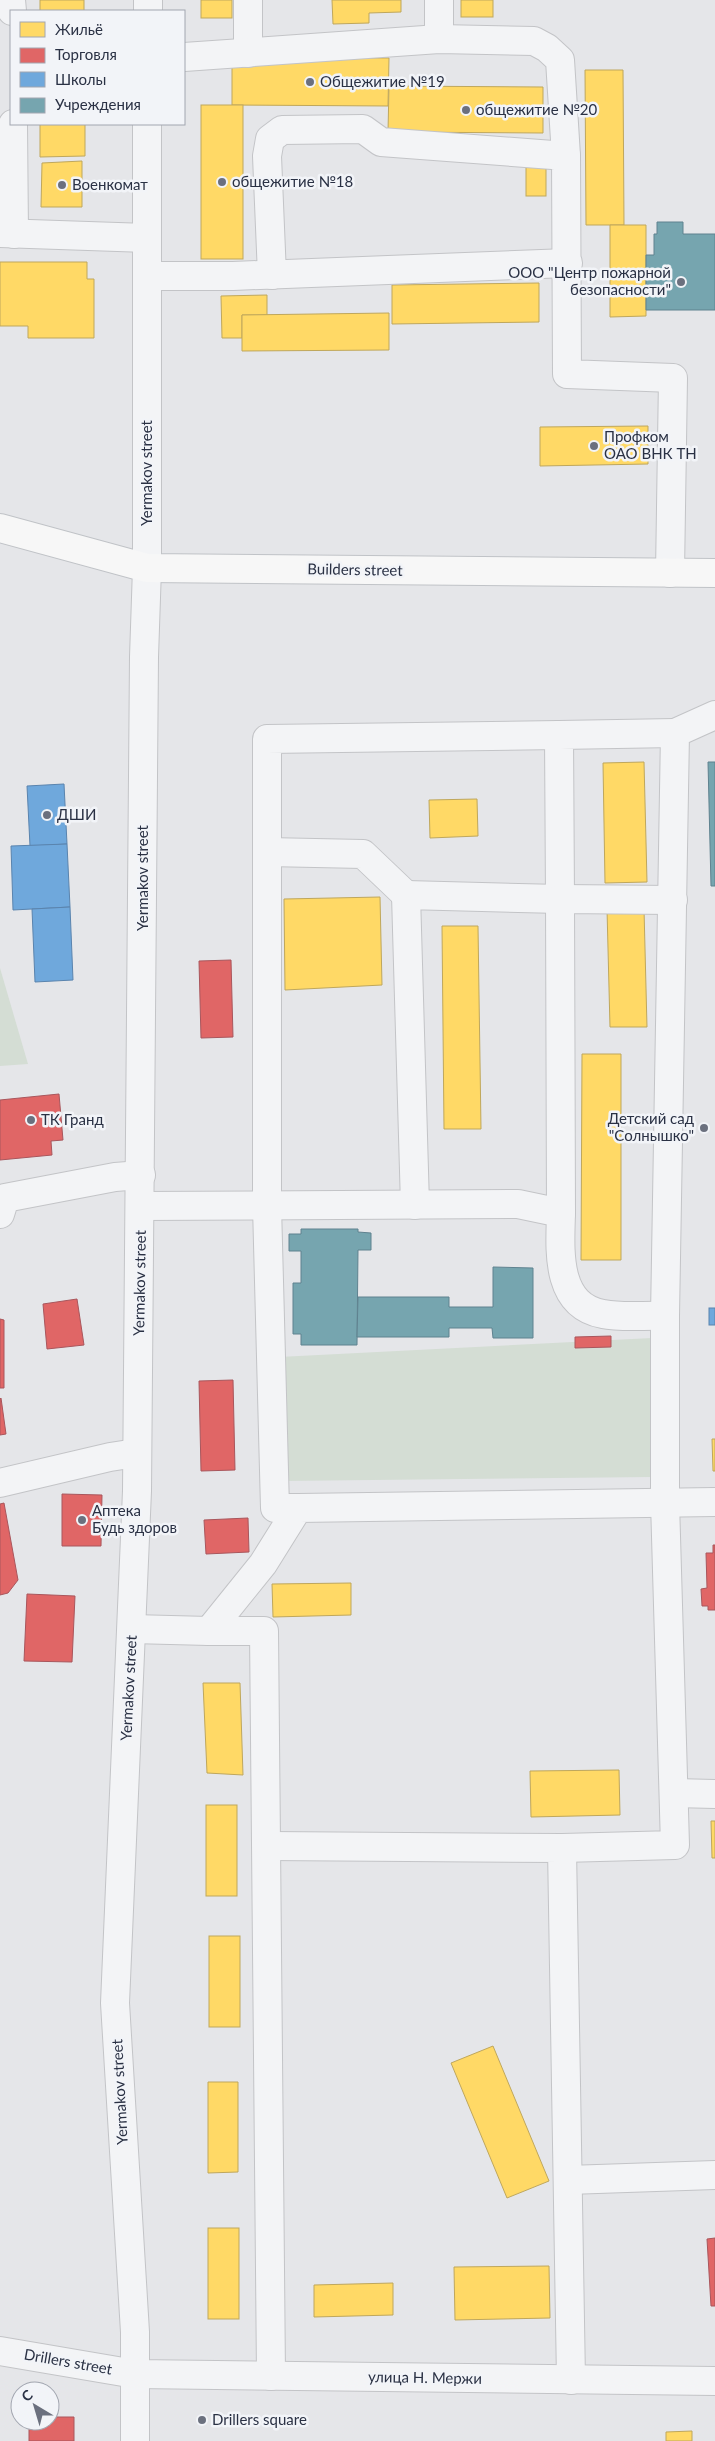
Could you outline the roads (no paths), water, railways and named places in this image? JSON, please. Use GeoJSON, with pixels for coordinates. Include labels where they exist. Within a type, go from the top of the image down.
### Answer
{"type":"FeatureCollection","features":[{"type":"Feature","properties":{"kind":"main road","name":"Builders street"},"geometry":{"type":"LineString","coordinates":[[0,528],[147,568],[715,573]]}},
{"type":"Feature","properties":{"kind":"street"},"geometry":{"type":"LineString","coordinates":[[248,0],[248,53]]}},
{"type":"Feature","properties":{"kind":"street"},"geometry":{"type":"LineString","coordinates":[[439,0],[439,39]]}},
{"type":"Feature","properties":{"kind":"street"},"geometry":{"type":"LineString","coordinates":[[185,57],[439,39],[534,41],[548,48],[560,60],[566,156],[568,263],[567,374],[673,378],[670,574]]}},
{"type":"Feature","properties":{"kind":"street"},"geometry":{"type":"LineString","coordinates":[[13,125],[7,233],[147,238]]}},
{"type":"Feature","properties":{"kind":"street","name":"Yermakov street"},"geometry":{"type":"LineString","coordinates":[[134,2441],[135,2332],[115,2003],[137,1491],[136,1454],[141,1206],[144,667],[147,568],[147,125]]}},
{"type":"Feature","properties":{"kind":"street"},"geometry":{"type":"LineString","coordinates":[[272,275],[267,156],[270,139],[282,130],[363,129],[381,142],[566,156]]}},
{"type":"Feature","properties":{"kind":"street"},"geometry":{"type":"LineString","coordinates":[[147,276],[272,275],[568,263]]}},
{"type":"Feature","properties":{"kind":"street"},"geometry":{"type":"LineString","coordinates":[[715,715],[675,734],[267,739],[267,1206],[275,1508],[715,1502]]}},
{"type":"Feature","properties":{"kind":"street"},"geometry":{"type":"LineString","coordinates":[[268,1846],[562,1848],[675,1845],[665,1502],[665,1316],[675,734]]}},
{"type":"Feature","properties":{"kind":"street"},"geometry":{"type":"LineString","coordinates":[[559,735],[560,1255],[565,1281],[579,1303],[602,1314],[665,1316]]}},
{"type":"Feature","properties":{"kind":"street"},"geometry":{"type":"LineString","coordinates":[[267,852],[363,854],[406,895],[673,900]]}},
{"type":"Feature","properties":{"kind":"street"},"geometry":{"type":"LineString","coordinates":[[406,895],[416,1205]]}},
{"type":"Feature","properties":{"kind":"street"},"geometry":{"type":"LineString","coordinates":[[0,1214],[5,1198],[114,1177],[141,1175]]}},
{"type":"Feature","properties":{"kind":"street"},"geometry":{"type":"LineString","coordinates":[[141,1206],[518,1204],[561,1213]]}},
{"type":"Feature","properties":{"kind":"street"},"geometry":{"type":"LineString","coordinates":[[0,1483],[136,1454]]}},
{"type":"Feature","properties":{"kind":"street"},"geometry":{"type":"LineString","coordinates":[[209,1630],[263,1564],[298,1508]]}},
{"type":"Feature","properties":{"kind":"street"},"geometry":{"type":"LineString","coordinates":[[132,1629],[264,1631],[268,1846],[271,2376]]}},
{"type":"Feature","properties":{"kind":"street"},"geometry":{"type":"LineString","coordinates":[[674,1793],[715,1794]]}},
{"type":"Feature","properties":{"kind":"street"},"geometry":{"type":"LineString","coordinates":[[562,1848],[571,2380]]}},
{"type":"Feature","properties":{"kind":"street"},"geometry":{"type":"LineString","coordinates":[[568,2180],[715,2175]]}},
{"type":"Feature","properties":{"kind":"street","name":"Drillers street"},"geometry":{"type":"LineString","coordinates":[[0,2351],[135,2374]]}},
{"type":"Feature","properties":{"kind":"street","name":"улица Н. Мержи"},"geometry":{"type":"LineString","coordinates":[[135,2374],[715,2381]]}},
{"type":"Feature","properties":{"kind":"place","name":"Общежитие №19"},"geometry":{"type":"Point","coordinates":[310,82]}},
{"type":"Feature","properties":{"kind":"place","name":"общежитие №20"},"geometry":{"type":"Point","coordinates":[466,110]}},
{"type":"Feature","properties":{"kind":"place","name":"общежитие №18"},"geometry":{"type":"Point","coordinates":[222,182]}},
{"type":"Feature","properties":{"kind":"place","name":"Военкомат"},"geometry":{"type":"Point","coordinates":[62,185]}},
{"type":"Feature","properties":{"kind":"place","name":"ООО \"Центр пожарной безопасности\""},"geometry":{"type":"Point","coordinates":[681,282]}},
{"type":"Feature","properties":{"kind":"place","name":"Профком ОАО ВНК ТН"},"geometry":{"type":"Point","coordinates":[594,446]}},
{"type":"Feature","properties":{"kind":"place","name":"ДШИ"},"geometry":{"type":"Point","coordinates":[47,815]}},
{"type":"Feature","properties":{"kind":"place","name":"ТК Гранд"},"geometry":{"type":"Point","coordinates":[31,1120]}},
{"type":"Feature","properties":{"kind":"place","name":"Детский сад \"Солнышко\""},"geometry":{"type":"Point","coordinates":[704,1128]}},
{"type":"Feature","properties":{"kind":"place","name":"Аптека Будь здоров"},"geometry":{"type":"Point","coordinates":[82,1520]}},
{"type":"Feature","properties":{"kind":"place","name":"Drillers square"},"geometry":{"type":"Point","coordinates":[202,2420]}}]}
